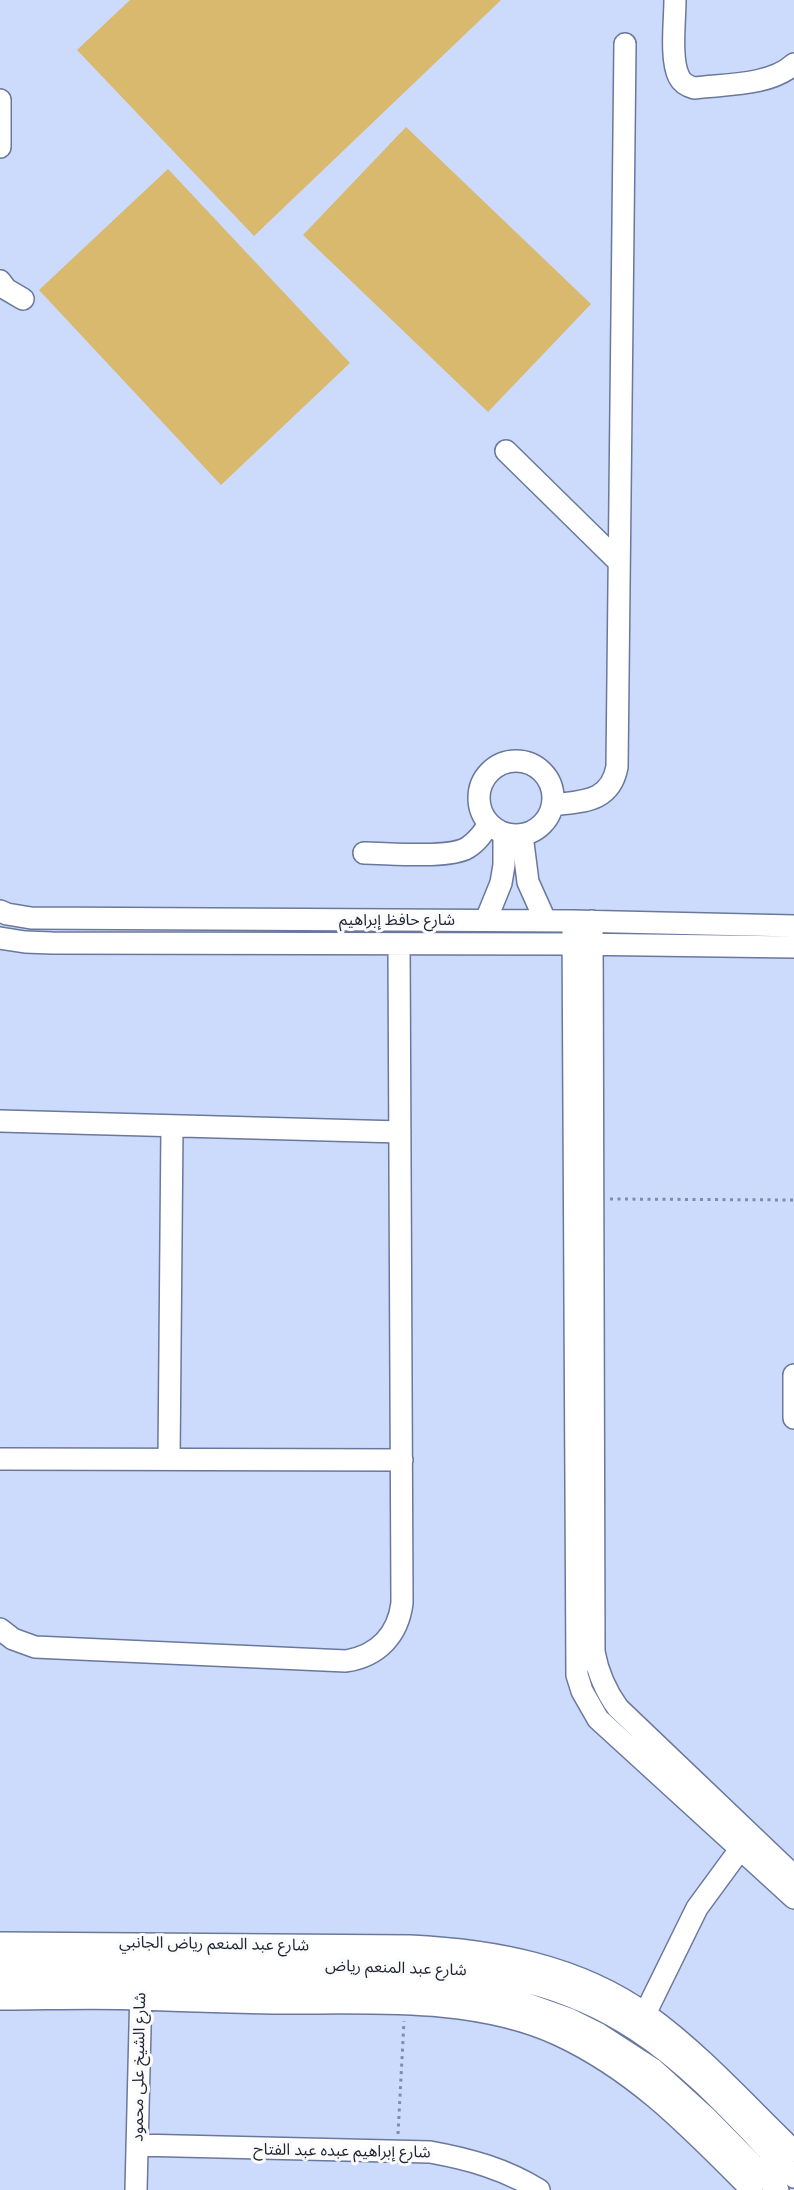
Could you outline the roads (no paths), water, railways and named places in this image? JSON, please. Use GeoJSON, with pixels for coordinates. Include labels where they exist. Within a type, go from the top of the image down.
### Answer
{"type":"FeatureCollection","features":[{"type":"Feature","properties":{"kind":"street"},"geometry":{"type":"LineString","coordinates":[[675,0],[675,62],[680,79],[686,86],[694,88],[761,80],[787,71],[794,64]]}},
{"type":"Feature","properties":{"kind":"street"},"geometry":{"type":"LineString","coordinates":[[553,805],[592,800],[607,789],[615,774],[625,44]]}},
{"type":"Feature","properties":{"kind":"street"},"geometry":{"type":"LineString","coordinates":[[0,100],[0,147]]}},
{"type":"Feature","properties":{"kind":"street"},"geometry":{"type":"LineString","coordinates":[[0,280],[6,289],[23,299]]}},
{"type":"Feature","properties":{"kind":"street"},"geometry":{"type":"LineString","coordinates":[[506,452],[618,561]]}},
{"type":"Feature","properties":{"kind":"street"},"geometry":{"type":"LineString","coordinates":[[364,852],[452,854],[505,831],[539,828],[545,822],[553,805],[552,787],[543,772],[528,763],[510,761],[487,775],[480,791],[480,809],[505,831],[544,920]]}},
{"type":"Feature","properties":{"kind":"street"},"geometry":{"type":"LineString","coordinates":[[486,920],[501,883],[505,831]]}},
{"type":"Feature","properties":{"kind":"street","name":"شارع حافظ إبراهيم"},"geometry":{"type":"LineString","coordinates":[[0,911],[31,918],[544,920],[794,926]]}},
{"type":"Feature","properties":{"kind":"street"},"geometry":{"type":"LineString","coordinates":[[193,943],[194,919]]}},
{"type":"Feature","properties":{"kind":"street"},"geometry":{"type":"LineString","coordinates":[[583,921],[585,1636],[594,1652],[598,1672],[606,1691],[618,1708],[704,1803],[741,1848],[794,1898]]}},
{"type":"Feature","properties":{"kind":"street","name":"شارع حافظ إبراهيم"},"geometry":{"type":"LineString","coordinates":[[0,938],[52,943],[582,944],[794,947]]}},
{"type":"Feature","properties":{"kind":"street"},"geometry":{"type":"LineString","coordinates":[[0,1629],[13,1639],[35,1647],[346,1662],[368,1656],[385,1643],[392,1634],[401,1614],[399,944]]}},
{"type":"Feature","properties":{"kind":"street"},"geometry":{"type":"LineString","coordinates":[[582,944],[593,1199],[585,1636]]}},
{"type":"Feature","properties":{"kind":"street"},"geometry":{"type":"LineString","coordinates":[[0,1121],[400,1132]]}},
{"type":"Feature","properties":{"kind":"street"},"geometry":{"type":"LineString","coordinates":[[169,1460],[172,1126]]}},
{"type":"Feature","properties":{"kind":"street"},"geometry":{"type":"LineString","coordinates":[[794,1375],[794,1418]]}},
{"type":"Feature","properties":{"kind":"street"},"geometry":{"type":"LineString","coordinates":[[0,1459],[402,1460]]}},
{"type":"Feature","properties":{"kind":"street"},"geometry":{"type":"LineString","coordinates":[[704,1803],[794,1876]]}},
{"type":"Feature","properties":{"kind":"street"},"geometry":{"type":"LineString","coordinates":[[641,2022],[697,1908],[741,1848]]}},
{"type":"Feature","properties":{"kind":"street","name":"شارع عبد المنعم رياض الجانبي"},"geometry":{"type":"LineString","coordinates":[[0,1943],[141,1971],[193,2002],[405,2005],[470,2009],[526,2022],[559,2035],[642,2084],[669,2107],[752,2190]]}},
{"type":"Feature","properties":{"kind":"street","name":"شارع عبد المنعم رياض"},"geometry":{"type":"LineString","coordinates":[[0,1981],[410,1956],[444,1967],[512,1977],[576,1999],[607,2013],[641,2022],[694,2075],[788,2153],[794,2176]]}},
{"type":"Feature","properties":{"kind":"street","name":"شارع عبد المنعم رياض"},"geometry":{"type":"LineString","coordinates":[[0,1962],[441,1987],[507,1997],[538,2006],[599,2034],[653,2069],[707,2118],[778,2190]]}},
{"type":"Feature","properties":{"kind":"street","name":"شارع عبد المنعم رياض الجانبي"},"geometry":{"type":"LineString","coordinates":[[0,1999],[141,1971]]}},
{"type":"Feature","properties":{"kind":"street","name":"شارع الشيخ على محمود"},"geometry":{"type":"LineString","coordinates":[[136,2190],[141,1971]]}},
{"type":"Feature","properties":{"kind":"street","name":"شارع إبراهيم عبده عبد الفتاح"},"geometry":{"type":"LineString","coordinates":[[137,2145],[430,2152],[463,2157],[495,2167],[539,2190]]}}]}
